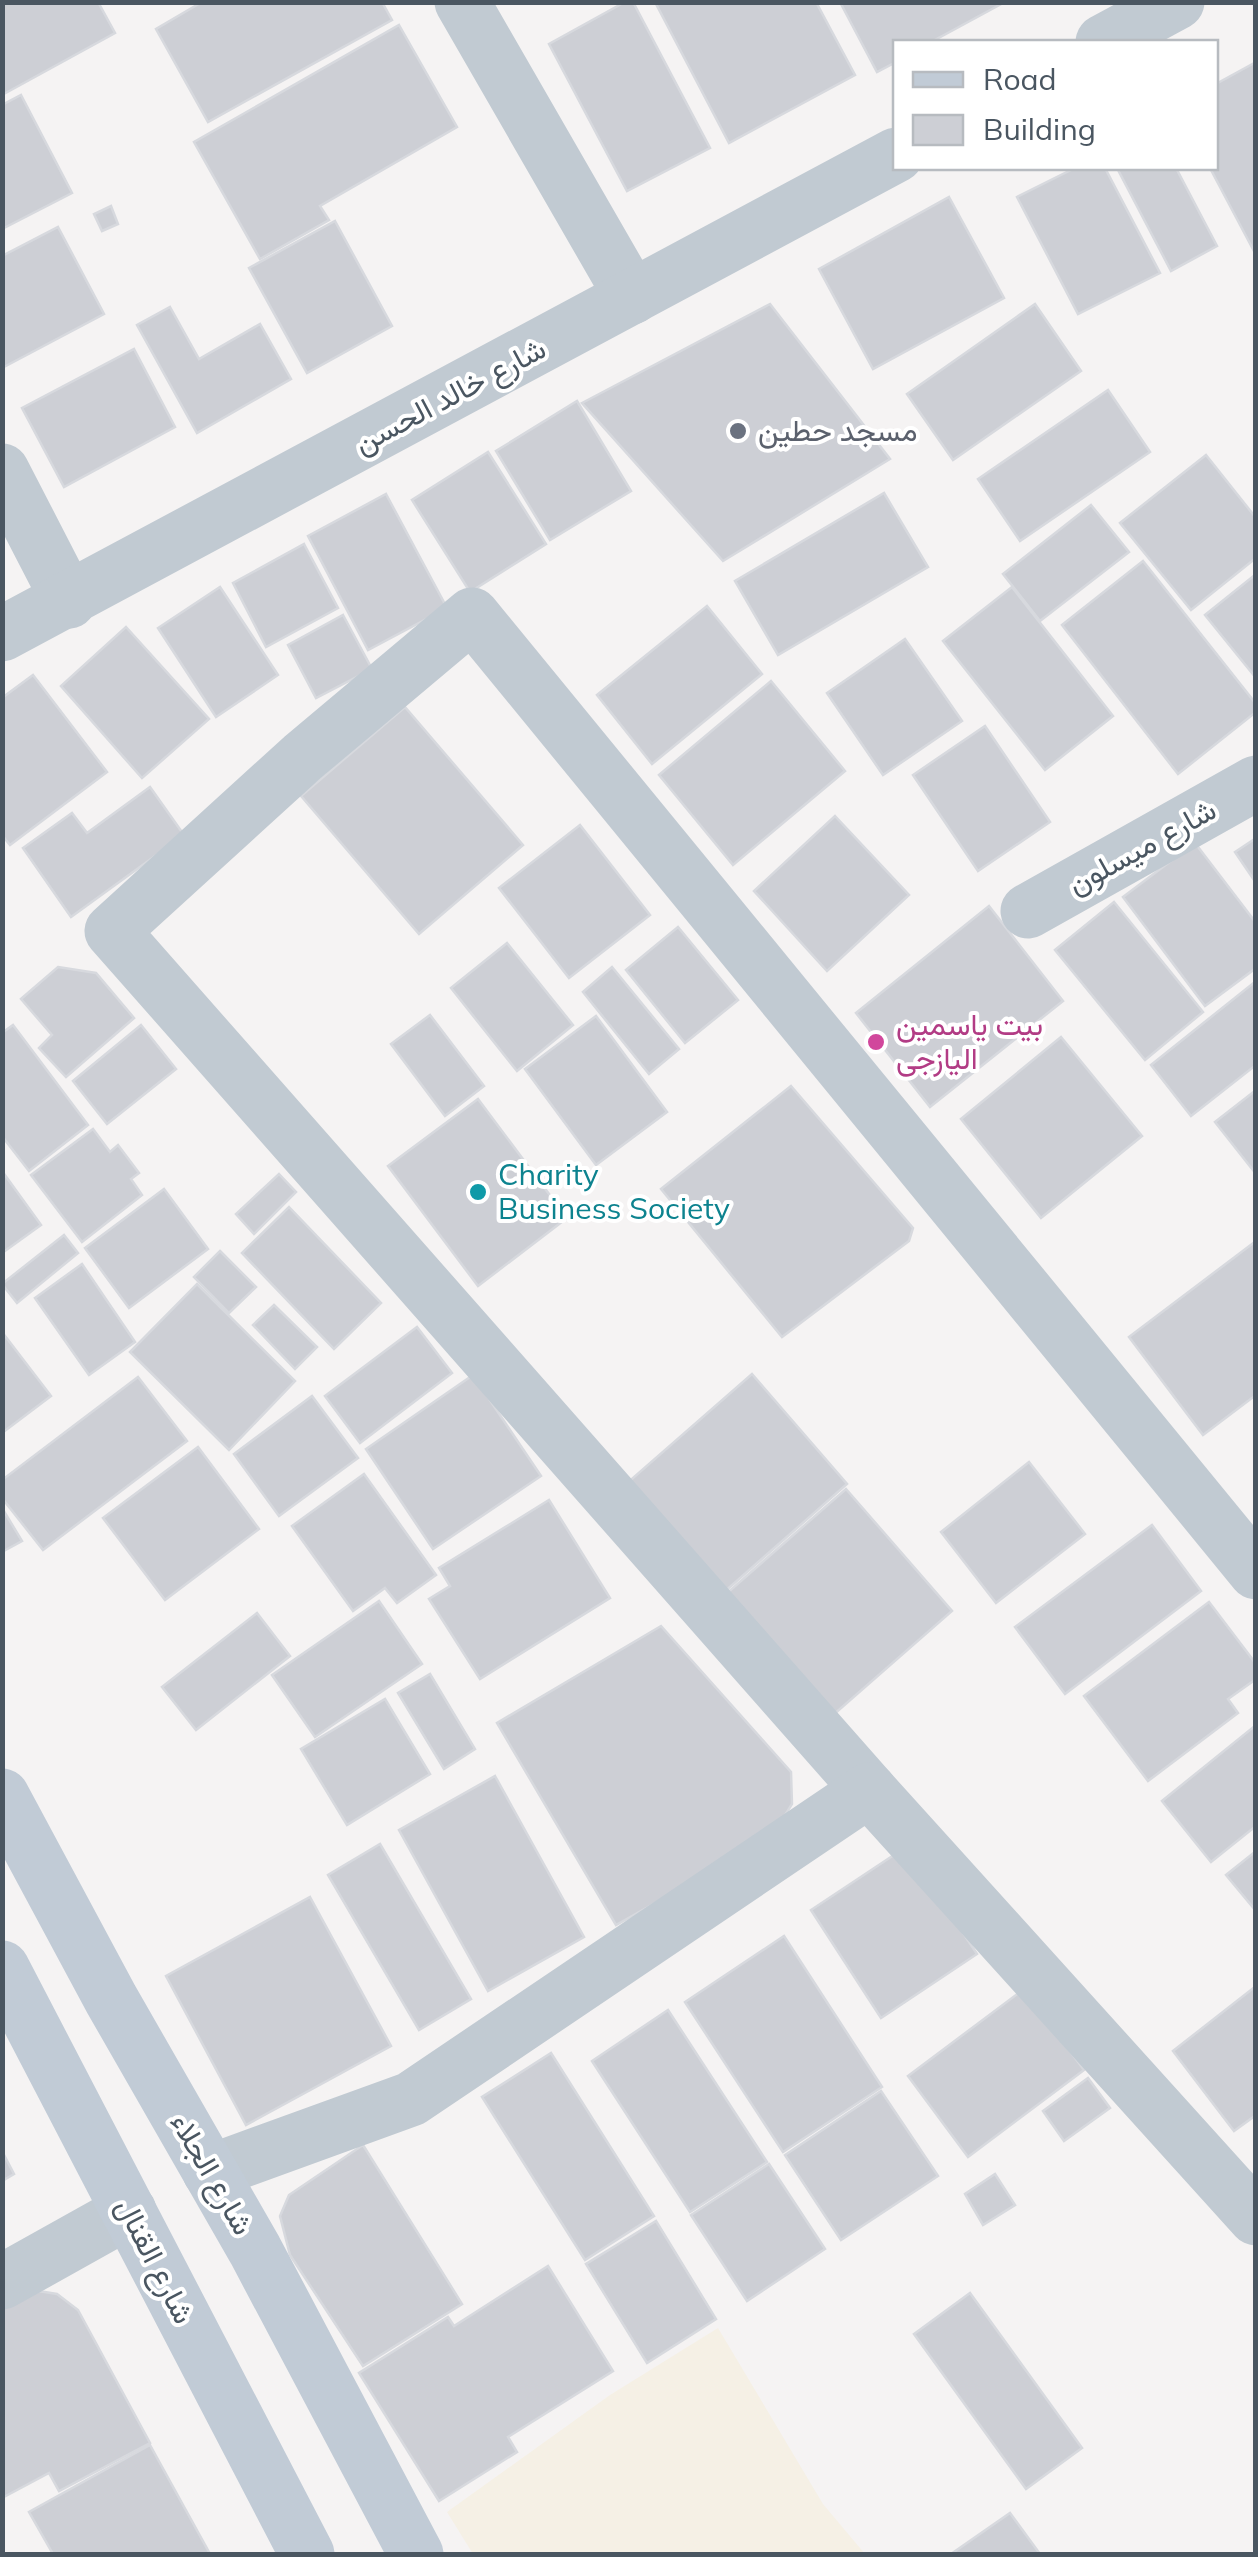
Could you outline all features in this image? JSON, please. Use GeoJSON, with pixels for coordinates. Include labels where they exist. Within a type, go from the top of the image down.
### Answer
{"type":"FeatureCollection","features":[{"type":"Feature","properties":{"kind":"main road","name":"شارع الجلاء"},"geometry":{"type":"LineString","coordinates":[[2,1796],[416,2554]]}},
{"type":"Feature","properties":{"kind":"main road","name":"شارع القنال"},"geometry":{"type":"LineString","coordinates":[[2,1968],[307,2554]]}},
{"type":"Feature","properties":{"kind":"street"},"geometry":{"type":"LineString","coordinates":[[462,2],[632,297]]}},
{"type":"Feature","properties":{"kind":"street"},"geometry":{"type":"LineString","coordinates":[[1106,40],[1176,2]]}},
{"type":"Feature","properties":{"kind":"street","name":"شارع خالد الحسن"},"geometry":{"type":"LineString","coordinates":[[2,634],[70,601],[893,156]]}},
{"type":"Feature","properties":{"kind":"street"},"geometry":{"type":"LineString","coordinates":[[2,471],[70,601]]}},
{"type":"Feature","properties":{"kind":"street"},"geometry":{"type":"LineString","coordinates":[[1256,1572],[472,614],[304,757],[112,931],[869,1790],[1256,2218]]}},
{"type":"Feature","properties":{"kind":"street","name":"شارع ميسلون"},"geometry":{"type":"LineString","coordinates":[[1028,911],[1256,783]]}},
{"type":"Feature","properties":{"kind":"street"},"geometry":{"type":"LineString","coordinates":[[210,2172],[410,2099],[869,1790]]}},
{"type":"Feature","properties":{"kind":"street"},"geometry":{"type":"LineString","coordinates":[[2,2282],[128,2210]]}},
{"type":"Feature","properties":{"kind":"sand"},"geometry":{"type":"Polygon","coordinates":[[[718,2328],[823,2504],[865,2554],[473,2554],[447,2512],[610,2395],[718,2328]]]}},
{"type":"Feature","properties":{"kind":"building"},"geometry":{"type":"Polygon","coordinates":[[[2,2],[98,2],[115,33],[2,95],[2,2]]]}},
{"type":"Feature","properties":{"kind":"building"},"geometry":{"type":"Polygon","coordinates":[[[202,2],[382,2],[392,20],[208,122],[156,29],[202,2]]]}},
{"type":"Feature","properties":{"kind":"building"},"geometry":{"type":"Polygon","coordinates":[[[625,2],[633,2],[710,148],[627,191],[549,44],[625,2]]]}},
{"type":"Feature","properties":{"kind":"building"},"geometry":{"type":"Polygon","coordinates":[[[655,2],[816,2],[855,75],[729,143],[655,2]]]}},
{"type":"Feature","properties":{"kind":"building"},"geometry":{"type":"Polygon","coordinates":[[[840,2],[1005,2],[935,40],[893,40],[893,64],[877,72],[840,2]]]}},
{"type":"Feature","properties":{"kind":"building"},"geometry":{"type":"Polygon","coordinates":[[[399,25],[457,127],[320,206],[329,220],[260,259],[194,142],[399,25]]]}},
{"type":"Feature","properties":{"kind":"building"},"geometry":{"type":"Polygon","coordinates":[[[1256,62],[1256,255],[1211,170],[1218,170],[1218,83],[1256,62]]]}},
{"type":"Feature","properties":{"kind":"building"},"geometry":{"type":"Polygon","coordinates":[[[21,95],[72,193],[2,229],[2,105],[21,95]]]}},
{"type":"Feature","properties":{"kind":"building"},"geometry":{"type":"Polygon","coordinates":[[[1071,170],[1106,170],[1160,273],[1078,314],[1017,197],[1071,170]]]}},
{"type":"Feature","properties":{"kind":"building"},"geometry":{"type":"Polygon","coordinates":[[[1118,170],[1177,170],[1217,246],[1171,271],[1118,170]]]}},
{"type":"Feature","properties":{"kind":"building"},"geometry":{"type":"Polygon","coordinates":[[[949,197],[1004,298],[873,369],[819,269],[949,197]]]}},
{"type":"Feature","properties":{"kind":"building"},"geometry":{"type":"Polygon","coordinates":[[[111,206],[118,224],[102,231],[94,214],[111,206]]]}},
{"type":"Feature","properties":{"kind":"building"},"geometry":{"type":"Polygon","coordinates":[[[335,221],[392,326],[307,373],[249,268],[335,221]]]}},
{"type":"Feature","properties":{"kind":"building"},"geometry":{"type":"Polygon","coordinates":[[[58,227],[104,314],[2,368],[2,256],[58,227]]]}},
{"type":"Feature","properties":{"kind":"building","name":"مسجد حطين"},"geometry":{"type":"Polygon","coordinates":[[[770,304],[890,459],[723,561],[582,403],[770,304]]]}},
{"type":"Feature","properties":{"kind":"building"},"geometry":{"type":"Polygon","coordinates":[[[1035,304],[1081,371],[953,460],[907,394],[1035,304]]]}},
{"type":"Feature","properties":{"kind":"building"},"geometry":{"type":"Polygon","coordinates":[[[170,307],[199,359],[260,324],[291,379],[197,433],[137,325],[170,307]]]}},
{"type":"Feature","properties":{"kind":"building"},"geometry":{"type":"Polygon","coordinates":[[[134,349],[175,427],[64,487],[22,408],[134,349]]]}},
{"type":"Feature","properties":{"kind":"building"},"geometry":{"type":"Polygon","coordinates":[[[1108,390],[1150,452],[1020,541],[978,479],[1108,390]]]}},
{"type":"Feature","properties":{"kind":"building"},"geometry":{"type":"Polygon","coordinates":[[[577,401],[631,491],[550,540],[496,451],[577,401]]]}},
{"type":"Feature","properties":{"kind":"building"},"geometry":{"type":"Polygon","coordinates":[[[488,452],[546,544],[470,592],[412,500],[488,452]]]}},
{"type":"Feature","properties":{"kind":"building"},"geometry":{"type":"Polygon","coordinates":[[[1206,455],[1256,518],[1256,558],[1191,610],[1120,523],[1206,455]]]}},
{"type":"Feature","properties":{"kind":"building"},"geometry":{"type":"Polygon","coordinates":[[[884,493],[928,567],[778,655],[735,581],[884,493]]]}},
{"type":"Feature","properties":{"kind":"building"},"geometry":{"type":"Polygon","coordinates":[[[386,494],[447,608],[368,650],[308,536],[386,494]]]}},
{"type":"Feature","properties":{"kind":"building"},"geometry":{"type":"Polygon","coordinates":[[[1091,505],[1129,552],[1040,621],[1003,574],[1091,505]]]}},
{"type":"Feature","properties":{"kind":"building"},"geometry":{"type":"Polygon","coordinates":[[[304,544],[338,608],[266,647],[233,583],[304,544]]]}},
{"type":"Feature","properties":{"kind":"building"},"geometry":{"type":"Polygon","coordinates":[[[1143,561],[1256,704],[1256,712],[1178,774],[1062,625],[1143,561]]]}},
{"type":"Feature","properties":{"kind":"building"},"geometry":{"type":"Polygon","coordinates":[[[1256,574],[1256,678],[1205,615],[1256,574]]]}},
{"type":"Feature","properties":{"kind":"building"},"geometry":{"type":"Polygon","coordinates":[[[220,587],[278,675],[216,717],[158,628],[220,587]]]}},
{"type":"Feature","properties":{"kind":"building"},"geometry":{"type":"Polygon","coordinates":[[[1012,587],[1113,716],[1045,770],[943,641],[1012,587]]]}},
{"type":"Feature","properties":{"kind":"building"},"geometry":{"type":"Polygon","coordinates":[[[707,606],[762,674],[652,764],[597,695],[707,606]]]}},
{"type":"Feature","properties":{"kind":"building"},"geometry":{"type":"Polygon","coordinates":[[[343,615],[372,669],[316,698],[288,645],[343,615]]]}},
{"type":"Feature","properties":{"kind":"building"},"geometry":{"type":"Polygon","coordinates":[[[126,627],[209,719],[142,778],[61,686],[126,627]]]}},
{"type":"Feature","properties":{"kind":"building"},"geometry":{"type":"Polygon","coordinates":[[[905,639],[962,721],[883,775],[827,693],[905,639]]]}},
{"type":"Feature","properties":{"kind":"building"},"geometry":{"type":"Polygon","coordinates":[[[33,675],[107,772],[10,845],[2,835],[2,698],[33,675]]]}},
{"type":"Feature","properties":{"kind":"building"},"geometry":{"type":"Polygon","coordinates":[[[771,681],[845,771],[733,865],[659,775],[771,681]]]}},
{"type":"Feature","properties":{"kind":"building"},"geometry":{"type":"Polygon","coordinates":[[[405,707],[523,845],[419,934],[301,796],[405,707]]]}},
{"type":"Feature","properties":{"kind":"building"},"geometry":{"type":"Polygon","coordinates":[[[985,726],[1050,822],[978,871],[913,775],[985,726]]]}},
{"type":"Feature","properties":{"kind":"building"},"geometry":{"type":"Polygon","coordinates":[[[150,787],[184,835],[71,917],[23,848],[72,813],[87,833],[150,787]]]}},
{"type":"Feature","properties":{"kind":"building"},"geometry":{"type":"Polygon","coordinates":[[[835,816],[909,895],[827,971],[754,891],[835,816]]]}},
{"type":"Feature","properties":{"kind":"building"},"geometry":{"type":"Polygon","coordinates":[[[580,825],[650,915],[569,978],[499,888],[580,825]]]}},
{"type":"Feature","properties":{"kind":"building"},"geometry":{"type":"Polygon","coordinates":[[[1256,838],[1256,883],[1235,852],[1256,838]]]}},
{"type":"Feature","properties":{"kind":"building"},"geometry":{"type":"Polygon","coordinates":[[[1195,843],[1256,923],[1256,968],[1205,1006],[1123,897],[1195,843]]]}},
{"type":"Feature","properties":{"kind":"building"},"geometry":{"type":"Polygon","coordinates":[[[1114,902],[1203,1012],[1145,1060],[1055,950],[1114,902]]]}},
{"type":"Feature","properties":{"kind":"building"},"geometry":{"type":"Polygon","coordinates":[[[989,906],[1063,1001],[930,1107],[856,1013],[989,906]]]}},
{"type":"Feature","properties":{"kind":"building"},"geometry":{"type":"Polygon","coordinates":[[[678,927],[738,1000],[685,1043],[626,970],[678,927]]]}},
{"type":"Feature","properties":{"kind":"building"},"geometry":{"type":"Polygon","coordinates":[[[507,943],[573,1025],[517,1071],[451,988],[507,943]]]}},
{"type":"Feature","properties":{"kind":"building"},"geometry":{"type":"Polygon","coordinates":[[[58,967],[96,973],[134,1018],[66,1077],[39,1048],[52,1035],[21,999],[58,967]]]}},
{"type":"Feature","properties":{"kind":"building"},"geometry":{"type":"Polygon","coordinates":[[[612,967],[679,1049],[649,1074],[583,992],[612,967]]]}},
{"type":"Feature","properties":{"kind":"building"},"geometry":{"type":"Polygon","coordinates":[[[1256,981],[1256,1065],[1191,1116],[1151,1065],[1256,981]]]}},
{"type":"Feature","properties":{"kind":"building"},"geometry":{"type":"Polygon","coordinates":[[[430,1015],[484,1086],[445,1116],[391,1044],[430,1015]]]}},
{"type":"Feature","properties":{"kind":"building"},"geometry":{"type":"Polygon","coordinates":[[[596,1016],[667,1112],[596,1165],[525,1069],[596,1016]]]}},
{"type":"Feature","properties":{"kind":"building"},"geometry":{"type":"Polygon","coordinates":[[[13,1025],[88,1125],[29,1171],[2,1136],[2,1033],[13,1025]]]}},
{"type":"Feature","properties":{"kind":"building"},"geometry":{"type":"Polygon","coordinates":[[[141,1025],[176,1069],[107,1124],[73,1081],[141,1025]]]}},
{"type":"Feature","properties":{"kind":"building"},"geometry":{"type":"Polygon","coordinates":[[[1061,1037],[1142,1136],[1041,1218],[961,1119],[1061,1037]]]}},
{"type":"Feature","properties":{"kind":"building"},"geometry":{"type":"Polygon","coordinates":[[[791,1086],[913,1228],[909,1241],[782,1337],[661,1189],[791,1086]]]}},
{"type":"Feature","properties":{"kind":"building"},"geometry":{"type":"Polygon","coordinates":[[[1256,1090],[1256,1174],[1215,1122],[1256,1090]]]}},
{"type":"Feature","properties":{"kind":"building","name":"Charity Business Society"},"geometry":{"type":"Polygon","coordinates":[[[478,1099],[567,1218],[478,1286],[388,1166],[478,1099]]]}},
{"type":"Feature","properties":{"kind":"building"},"geometry":{"type":"Polygon","coordinates":[[[93,1129],[110,1152],[118,1145],[139,1173],[131,1179],[142,1195],[82,1242],[31,1175],[93,1129]]]}},
{"type":"Feature","properties":{"kind":"building"},"geometry":{"type":"Polygon","coordinates":[[[2,1171],[41,1225],[2,1253],[2,1171]]]}},
{"type":"Feature","properties":{"kind":"building"},"geometry":{"type":"Polygon","coordinates":[[[279,1174],[296,1192],[254,1234],[236,1214],[279,1174]]]}},
{"type":"Feature","properties":{"kind":"building"},"geometry":{"type":"Polygon","coordinates":[[[164,1189],[208,1249],[129,1308],[85,1248],[164,1189]]]}},
{"type":"Feature","properties":{"kind":"building"},"geometry":{"type":"Polygon","coordinates":[[[289,1207],[381,1303],[334,1349],[242,1253],[289,1207]]]}},
{"type":"Feature","properties":{"kind":"building"},"geometry":{"type":"Polygon","coordinates":[[[64,1235],[78,1253],[17,1303],[2,1284],[64,1235]]]}},
{"type":"Feature","properties":{"kind":"building"},"geometry":{"type":"Polygon","coordinates":[[[1256,1241],[1256,1395],[1203,1435],[1129,1337],[1256,1241]]]}},
{"type":"Feature","properties":{"kind":"building"},"geometry":{"type":"Polygon","coordinates":[[[220,1251],[256,1287],[229,1313],[194,1277],[220,1251]]]}},
{"type":"Feature","properties":{"kind":"building"},"geometry":{"type":"Polygon","coordinates":[[[82,1264],[135,1342],[89,1375],[35,1298],[82,1264]]]}},
{"type":"Feature","properties":{"kind":"building"},"geometry":{"type":"Polygon","coordinates":[[[197,1284],[295,1381],[229,1450],[130,1352],[197,1284]]]}},
{"type":"Feature","properties":{"kind":"building"},"geometry":{"type":"Polygon","coordinates":[[[274,1305],[317,1347],[295,1369],[253,1325],[274,1305]]]}},
{"type":"Feature","properties":{"kind":"building"},"geometry":{"type":"Polygon","coordinates":[[[417,1327],[452,1373],[360,1443],[325,1396],[417,1327]]]}},
{"type":"Feature","properties":{"kind":"building"},"geometry":{"type":"Polygon","coordinates":[[[2,1332],[51,1396],[2,1433],[2,1332]]]}},
{"type":"Feature","properties":{"kind":"building"},"geometry":{"type":"Polygon","coordinates":[[[752,1374],[847,1484],[714,1601],[618,1491],[752,1374]]]}},
{"type":"Feature","properties":{"kind":"building"},"geometry":{"type":"Polygon","coordinates":[[[473,1375],[541,1476],[433,1549],[366,1449],[473,1375]]]}},
{"type":"Feature","properties":{"kind":"building"},"geometry":{"type":"Polygon","coordinates":[[[138,1377],[187,1441],[43,1550],[2,1498],[2,1480],[138,1377]]]}},
{"type":"Feature","properties":{"kind":"building"},"geometry":{"type":"Polygon","coordinates":[[[312,1396],[358,1458],[279,1516],[234,1454],[312,1396]]]}},
{"type":"Feature","properties":{"kind":"building"},"geometry":{"type":"Polygon","coordinates":[[[198,1447],[259,1529],[165,1600],[103,1518],[198,1447]]]}},
{"type":"Feature","properties":{"kind":"building"},"geometry":{"type":"Polygon","coordinates":[[[1029,1462],[1085,1534],[996,1603],[941,1532],[1029,1462]]]}},
{"type":"Feature","properties":{"kind":"building"},"geometry":{"type":"Polygon","coordinates":[[[364,1474],[436,1575],[397,1603],[385,1588],[353,1611],[292,1526],[364,1474]]]}},
{"type":"Feature","properties":{"kind":"building"},"geometry":{"type":"Polygon","coordinates":[[[846,1489],[952,1611],[832,1716],[726,1594],[846,1489]]]}},
{"type":"Feature","properties":{"kind":"building"},"geometry":{"type":"Polygon","coordinates":[[[549,1500],[610,1598],[480,1679],[429,1599],[450,1586],[439,1568],[549,1500]]]}},
{"type":"Feature","properties":{"kind":"building"},"geometry":{"type":"Polygon","coordinates":[[[2,1508],[22,1541],[2,1552],[2,1508]]]}},
{"type":"Feature","properties":{"kind":"building"},"geometry":{"type":"Polygon","coordinates":[[[1152,1525],[1201,1591],[1065,1694],[1015,1627],[1152,1525]]]}},
{"type":"Feature","properties":{"kind":"building"},"geometry":{"type":"Polygon","coordinates":[[[379,1601],[422,1664],[315,1737],[272,1675],[379,1601]]]}},
{"type":"Feature","properties":{"kind":"building"},"geometry":{"type":"Polygon","coordinates":[[[1209,1602],[1256,1664],[1256,1679],[1228,1699],[1238,1713],[1148,1781],[1084,1696],[1209,1602]]]}},
{"type":"Feature","properties":{"kind":"building"},"geometry":{"type":"Polygon","coordinates":[[[257,1613],[290,1656],[196,1730],[162,1687],[257,1613]]]}},
{"type":"Feature","properties":{"kind":"building"},"geometry":{"type":"Polygon","coordinates":[[[661,1626],[791,1772],[792,1804],[771,1838],[616,1925],[497,1723],[661,1626]]]}},
{"type":"Feature","properties":{"kind":"building"},"geometry":{"type":"Polygon","coordinates":[[[430,1674],[475,1749],[444,1769],[398,1693],[430,1674]]]}},
{"type":"Feature","properties":{"kind":"building"},"geometry":{"type":"Polygon","coordinates":[[[385,1699],[430,1774],[347,1825],[301,1749],[385,1699]]]}},
{"type":"Feature","properties":{"kind":"building"},"geometry":{"type":"Polygon","coordinates":[[[1256,1725],[1256,1826],[1211,1862],[1162,1801],[1256,1725]]]}},
{"type":"Feature","properties":{"kind":"building"},"geometry":{"type":"Polygon","coordinates":[[[495,1776],[584,1937],[488,1991],[399,1830],[495,1776]]]}},
{"type":"Feature","properties":{"kind":"building"},"geometry":{"type":"Polygon","coordinates":[[[380,1844],[471,1999],[419,2030],[328,1875],[380,1844]]]}},
{"type":"Feature","properties":{"kind":"building"},"geometry":{"type":"Polygon","coordinates":[[[906,1847],[977,1954],[881,2018],[811,1910],[906,1847]]]}},
{"type":"Feature","properties":{"kind":"building"},"geometry":{"type":"Polygon","coordinates":[[[1256,1851],[1256,1911],[1226,1875],[1256,1851]]]}},
{"type":"Feature","properties":{"kind":"building"},"geometry":{"type":"Polygon","coordinates":[[[310,1897],[391,2046],[246,2125],[166,1976],[310,1897]]]}},
{"type":"Feature","properties":{"kind":"building"},"geometry":{"type":"Polygon","coordinates":[[[784,1936],[882,2087],[783,2152],[685,2002],[784,1936]]]}},
{"type":"Feature","properties":{"kind":"building"},"geometry":{"type":"Polygon","coordinates":[[[1256,1986],[1256,2115],[1234,2131],[1173,2051],[1256,1986]]]}},
{"type":"Feature","properties":{"kind":"building"},"geometry":{"type":"Polygon","coordinates":[[[1024,1989],[1084,2070],[968,2157],[908,2076],[1024,1989]]]}},
{"type":"Feature","properties":{"kind":"building"},"geometry":{"type":"Polygon","coordinates":[[[668,2010],[767,2162],[690,2212],[592,2061],[668,2010]]]}},
{"type":"Feature","properties":{"kind":"building"},"geometry":{"type":"Polygon","coordinates":[[[551,2053],[654,2216],[585,2260],[482,2097],[551,2053]]]}},
{"type":"Feature","properties":{"kind":"building"},"geometry":{"type":"Polygon","coordinates":[[[1088,2078],[1110,2108],[1064,2141],[1043,2111],[1088,2078]]]}},
{"type":"Feature","properties":{"kind":"building"},"geometry":{"type":"Polygon","coordinates":[[[881,2091],[938,2176],[841,2240],[785,2155],[881,2091]]]}},
{"type":"Feature","properties":{"kind":"building"},"geometry":{"type":"Polygon","coordinates":[[[363,2145],[462,2304],[363,2366],[290,2255],[280,2216],[289,2195],[363,2145]]]}},
{"type":"Feature","properties":{"kind":"building"},"geometry":{"type":"Polygon","coordinates":[[[2,2151],[14,2174],[2,2181],[2,2151]]]}},
{"type":"Feature","properties":{"kind":"building"},"geometry":{"type":"Polygon","coordinates":[[[769,2164],[825,2249],[747,2301],[691,2215],[769,2164]]]}},
{"type":"Feature","properties":{"kind":"building"},"geometry":{"type":"Polygon","coordinates":[[[995,2174],[1015,2205],[983,2225],[965,2194],[995,2174]]]}},
{"type":"Feature","properties":{"kind":"building"},"geometry":{"type":"Polygon","coordinates":[[[656,2221],[716,2319],[647,2363],[586,2264],[656,2221]]]}},
{"type":"Feature","properties":{"kind":"building"},"geometry":{"type":"Polygon","coordinates":[[[548,2266],[613,2371],[508,2437],[517,2452],[439,2501],[359,2373],[448,2317],[454,2326],[548,2266]]]}},
{"type":"Feature","properties":{"kind":"building"},"geometry":{"type":"Polygon","coordinates":[[[32,2290],[57,2294],[78,2310],[150,2443],[59,2491],[49,2473],[2,2498],[2,2303],[32,2290]]]}},
{"type":"Feature","properties":{"kind":"building"},"geometry":{"type":"Polygon","coordinates":[[[970,2293],[1082,2448],[1026,2489],[914,2334],[970,2293]]]}},
{"type":"Feature","properties":{"kind":"building"},"geometry":{"type":"Polygon","coordinates":[[[150,2445],[210,2554],[53,2554],[29,2512],[150,2445]]]}},
{"type":"Feature","properties":{"kind":"building"},"geometry":{"type":"Polygon","coordinates":[[[1010,2513],[1040,2554],[951,2554],[1010,2513]]]}},
{"type":"Feature","properties":{"kind":"place","name":"مسجد حطين"},"geometry":{"type":"Point","coordinates":[738,431]}},
{"type":"Feature","properties":{"kind":"place","name":"بيت ياسمين اليازجى"},"geometry":{"type":"Point","coordinates":[876,1042]}},
{"type":"Feature","properties":{"kind":"place","name":"Charity Business Society"},"geometry":{"type":"Point","coordinates":[478,1192]}}]}
